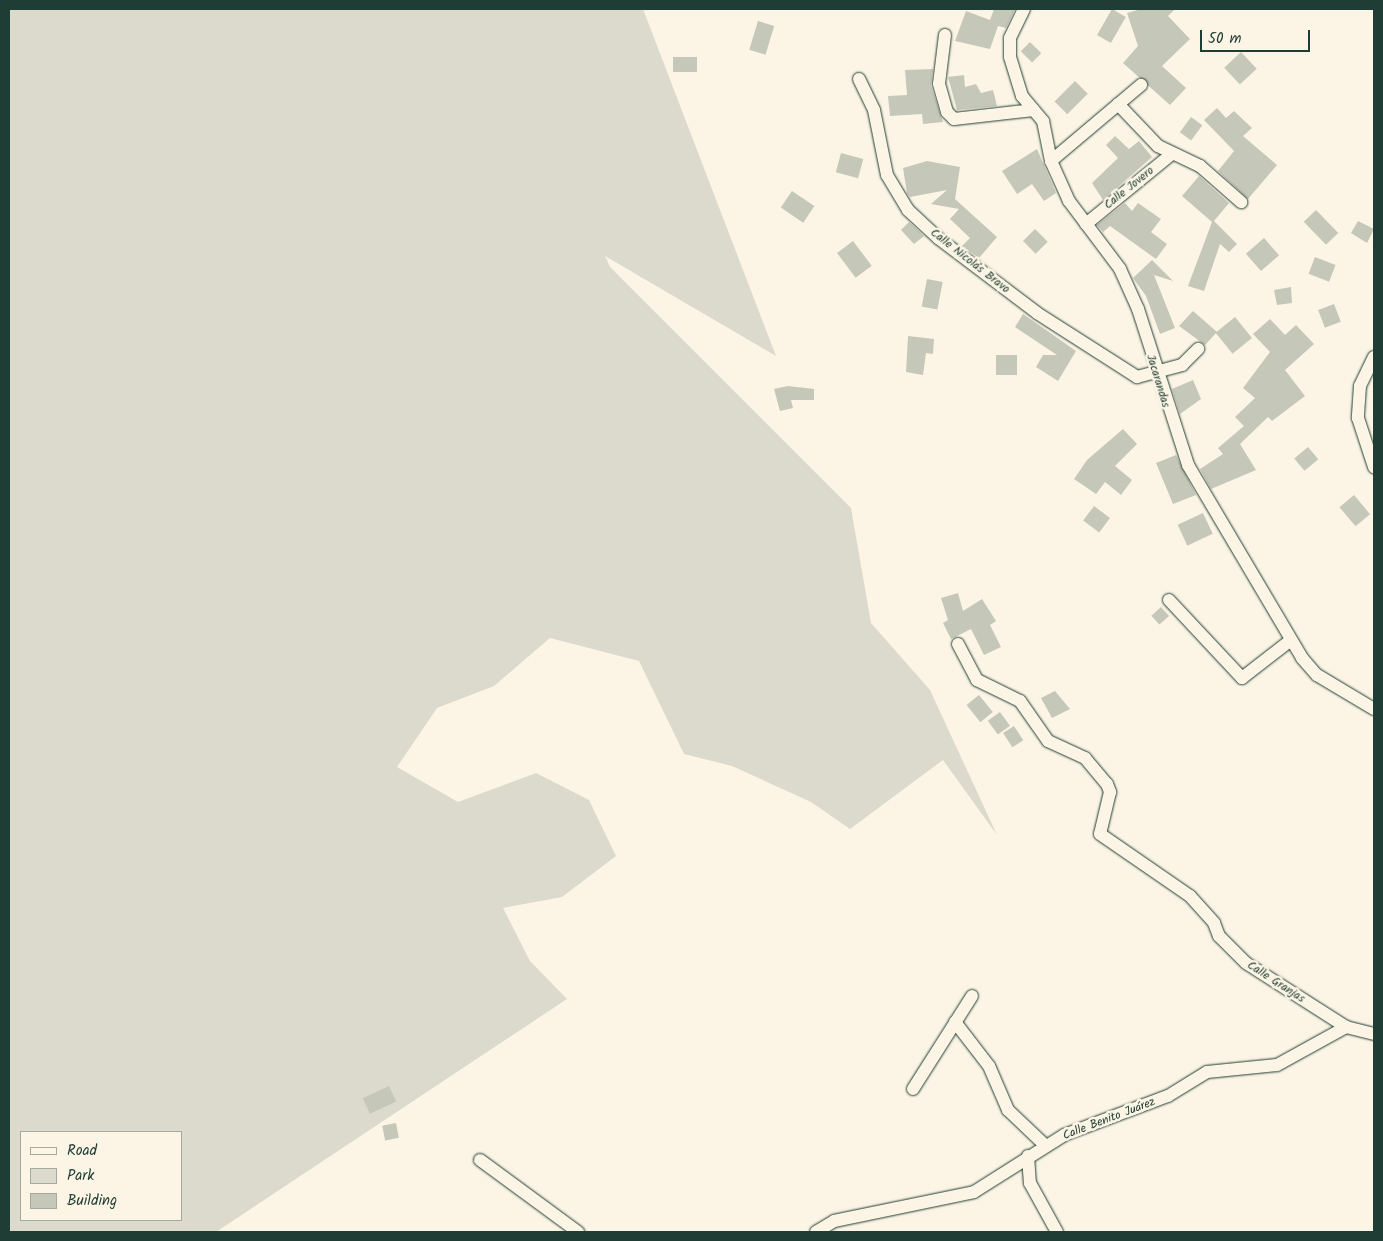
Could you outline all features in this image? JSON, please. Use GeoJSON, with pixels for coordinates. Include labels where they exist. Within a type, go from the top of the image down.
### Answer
{"type":"FeatureCollection","features":[{"type":"Feature","properties":{"kind":"street","name":"Jacarandas"},"geometry":{"type":"LineString","coordinates":[[1022,12],[1010,38],[1010,57],[1022,96],[1043,121],[1051,161],[1069,201],[1120,269],[1138,309],[1174,435],[1206,502],[1266,591],[1291,640],[1317,675],[1374,710]]}},
{"type":"Feature","properties":{"kind":"street"},"geometry":{"type":"LineString","coordinates":[[945,35],[939,84],[947,112],[954,119],[1034,110]]}},
{"type":"Feature","properties":{"kind":"street","name":"Calle Nicolás Bravo"},"geometry":{"type":"LineString","coordinates":[[859,79],[874,110],[887,175],[908,210],[938,238],[1037,313],[1137,377],[1156,375]]}},
{"type":"Feature","properties":{"kind":"street"},"geometry":{"type":"LineString","coordinates":[[1051,161],[1141,85]]}},
{"type":"Feature","properties":{"kind":"street"},"geometry":{"type":"LineString","coordinates":[[1118,104],[1158,146],[1200,166],[1241,202]]}},
{"type":"Feature","properties":{"kind":"street","name":"Calle Jovero"},"geometry":{"type":"LineString","coordinates":[[1086,224],[1173,153]]}},
{"type":"Feature","properties":{"kind":"street"},"geometry":{"type":"LineString","coordinates":[[1156,375],[1182,365],[1198,349]]}},
{"type":"Feature","properties":{"kind":"street"},"geometry":{"type":"LineString","coordinates":[[1374,357],[1360,386],[1358,418],[1374,467]]}},
{"type":"Feature","properties":{"kind":"street"},"geometry":{"type":"LineString","coordinates":[[1169,600],[1242,678],[1291,640]]}},
{"type":"Feature","properties":{"kind":"street","name":"Calle Granjas"},"geometry":{"type":"LineString","coordinates":[[958,644],[977,680],[1020,701],[1048,741],[1085,758],[1107,784],[1110,792],[1100,834],[1190,896],[1214,923],[1219,936],[1246,963],[1346,1027],[1374,1034]]}},
{"type":"Feature","properties":{"kind":"street"},"geometry":{"type":"LineString","coordinates":[[913,1089],[972,996]]}},
{"type":"Feature","properties":{"kind":"street"},"geometry":{"type":"LineString","coordinates":[[955,1022],[989,1066],[1008,1110],[1046,1146]]}},
{"type":"Feature","properties":{"kind":"street","name":"Calle Benito Juárez"},"geometry":{"type":"LineString","coordinates":[[816,1232],[834,1221],[974,1192],[1046,1146],[1168,1096],[1207,1072],[1277,1065],[1346,1027]]}},
{"type":"Feature","properties":{"kind":"street"},"geometry":{"type":"LineString","coordinates":[[1028,1156],[1030,1183],[1057,1232]]}},
{"type":"Feature","properties":{"kind":"street"},"geometry":{"type":"LineString","coordinates":[[480,1160],[578,1232]]}},
{"type":"Feature","properties":{"kind":"green space"},"geometry":{"type":"Polygon","coordinates":[[[9,9],[643,9],[776,356],[605,256],[610,267],[851,508],[871,623],[930,690],[997,835],[943,760],[850,829],[811,802],[732,766],[684,754],[639,661],[550,638],[494,686],[437,708],[397,767],[458,802],[536,773],[589,800],[616,856],[562,897],[503,908],[530,961],[567,999],[216,1232],[9,1232],[9,9]]]}},
{"type":"Feature","properties":{"kind":"building"},"geometry":{"type":"Polygon","coordinates":[[[994,9],[1015,9],[1006,28],[998,26],[990,49],[955,41],[966,11],[990,20],[994,9]]]}},
{"type":"Feature","properties":{"kind":"building"},"geometry":{"type":"Polygon","coordinates":[[[1112,9],[1126,17],[1111,43],[1097,35],[1112,9]]]}},
{"type":"Feature","properties":{"kind":"building"},"geometry":{"type":"Polygon","coordinates":[[[1141,9],[1175,9],[1168,16],[1190,39],[1162,66],[1186,88],[1170,105],[1123,63],[1138,46],[1127,13],[1141,9]]]}},
{"type":"Feature","properties":{"kind":"building"},"geometry":{"type":"Polygon","coordinates":[[[758,21],[774,26],[765,55],[749,50],[758,21]]]}},
{"type":"Feature","properties":{"kind":"building"},"geometry":{"type":"Polygon","coordinates":[[[1030,42],[1041,53],[1032,63],[1021,51],[1030,42]]]}},
{"type":"Feature","properties":{"kind":"building"},"geometry":{"type":"Polygon","coordinates":[[[1241,52],[1257,69],[1240,85],[1224,68],[1241,52]]]}},
{"type":"Feature","properties":{"kind":"building"},"geometry":{"type":"Polygon","coordinates":[[[673,57],[697,57],[697,72],[673,72],[673,57]]]}},
{"type":"Feature","properties":{"kind":"building"},"geometry":{"type":"Polygon","coordinates":[[[933,69],[931,86],[943,122],[923,124],[922,114],[890,116],[888,96],[907,95],[905,70],[933,69]]]}},
{"type":"Feature","properties":{"kind":"building"},"geometry":{"type":"Polygon","coordinates":[[[964,75],[965,87],[976,84],[981,93],[993,90],[997,106],[957,110],[948,77],[964,75]]]}},
{"type":"Feature","properties":{"kind":"building"},"geometry":{"type":"Polygon","coordinates":[[[1075,81],[1088,94],[1067,114],[1054,102],[1075,81]]]}},
{"type":"Feature","properties":{"kind":"building"},"geometry":{"type":"Polygon","coordinates":[[[1217,108],[1226,118],[1234,111],[1252,128],[1243,136],[1277,165],[1248,199],[1218,171],[1234,151],[1204,120],[1217,108]]]}},
{"type":"Feature","properties":{"kind":"building"},"geometry":{"type":"Polygon","coordinates":[[[1191,117],[1202,125],[1191,141],[1180,132],[1191,117]]]}},
{"type":"Feature","properties":{"kind":"building"},"geometry":{"type":"Polygon","coordinates":[[[1115,136],[1129,149],[1139,141],[1152,157],[1103,200],[1092,183],[1118,158],[1106,145],[1115,136]]]}},
{"type":"Feature","properties":{"kind":"building"},"geometry":{"type":"Polygon","coordinates":[[[1037,149],[1056,193],[1044,201],[1032,184],[1017,194],[1002,171],[1037,149]]]}},
{"type":"Feature","properties":{"kind":"building"},"geometry":{"type":"Polygon","coordinates":[[[841,153],[863,159],[858,178],[836,172],[841,153]]]}},
{"type":"Feature","properties":{"kind":"building"},"geometry":{"type":"Polygon","coordinates":[[[927,161],[960,167],[955,199],[997,237],[979,258],[962,246],[970,238],[950,219],[959,209],[931,204],[947,190],[910,197],[907,193],[903,168],[927,161]]]}},
{"type":"Feature","properties":{"kind":"building"},"geometry":{"type":"Polygon","coordinates":[[[1199,176],[1229,203],[1214,221],[1237,244],[1229,252],[1220,244],[1204,291],[1188,286],[1212,222],[1182,196],[1199,176]]]}},
{"type":"Feature","properties":{"kind":"building"},"geometry":{"type":"Polygon","coordinates":[[[792,191],[814,206],[803,223],[781,208],[792,191]]]}},
{"type":"Feature","properties":{"kind":"building"},"geometry":{"type":"Polygon","coordinates":[[[1125,203],[1132,211],[1138,203],[1161,219],[1151,232],[1167,244],[1156,259],[1110,226],[1103,232],[1097,225],[1125,203]]]}},
{"type":"Feature","properties":{"kind":"building"},"geometry":{"type":"Polygon","coordinates":[[[1316,210],[1338,233],[1326,245],[1304,222],[1316,210]]]}},
{"type":"Feature","properties":{"kind":"building"},"geometry":{"type":"Polygon","coordinates":[[[1358,221],[1374,229],[1367,243],[1351,233],[1358,221]]]}},
{"type":"Feature","properties":{"kind":"building"},"geometry":{"type":"Polygon","coordinates":[[[909,222],[924,236],[914,244],[901,230],[909,222]]]}},
{"type":"Feature","properties":{"kind":"building"},"geometry":{"type":"Polygon","coordinates":[[[1035,229],[1048,242],[1036,254],[1023,241],[1035,229]]]}},
{"type":"Feature","properties":{"kind":"building"},"geometry":{"type":"Polygon","coordinates":[[[1264,238],[1279,255],[1261,271],[1246,254],[1264,238]]]}},
{"type":"Feature","properties":{"kind":"building"},"geometry":{"type":"Polygon","coordinates":[[[853,241],[872,266],[856,278],[837,253],[853,241]]]}},
{"type":"Feature","properties":{"kind":"building"},"geometry":{"type":"Polygon","coordinates":[[[1315,257],[1336,265],[1329,282],[1309,274],[1315,257]]]}},
{"type":"Feature","properties":{"kind":"building"},"geometry":{"type":"Polygon","coordinates":[[[1152,260],[1173,281],[1154,275],[1175,328],[1160,334],[1146,296],[1133,278],[1152,260]]]}},
{"type":"Feature","properties":{"kind":"building"},"geometry":{"type":"Polygon","coordinates":[[[927,279],[943,282],[937,310],[922,306],[927,279]]]}},
{"type":"Feature","properties":{"kind":"building"},"geometry":{"type":"Polygon","coordinates":[[[1291,287],[1292,303],[1277,305],[1274,290],[1291,287]]]}},
{"type":"Feature","properties":{"kind":"building"},"geometry":{"type":"Polygon","coordinates":[[[1334,304],[1341,322],[1325,328],[1318,310],[1334,304]]]}},
{"type":"Feature","properties":{"kind":"building"},"geometry":{"type":"Polygon","coordinates":[[[1193,311],[1217,332],[1205,345],[1179,326],[1193,311]]]}},
{"type":"Feature","properties":{"kind":"building"},"geometry":{"type":"Polygon","coordinates":[[[1023,314],[1076,351],[1058,381],[1036,367],[1043,355],[1057,355],[1015,327],[1023,314]]]}},
{"type":"Feature","properties":{"kind":"building"},"geometry":{"type":"Polygon","coordinates":[[[1235,317],[1252,338],[1233,354],[1216,333],[1235,317]]]}},
{"type":"Feature","properties":{"kind":"building"},"geometry":{"type":"Polygon","coordinates":[[[1270,319],[1285,335],[1296,325],[1314,344],[1285,370],[1305,396],[1272,421],[1268,417],[1240,444],[1256,470],[1211,489],[1200,469],[1223,454],[1218,448],[1244,426],[1235,417],[1255,398],[1243,388],[1270,352],[1253,334],[1270,319]]]}},
{"type":"Feature","properties":{"kind":"building"},"geometry":{"type":"Polygon","coordinates":[[[908,336],[934,339],[933,354],[926,353],[923,375],[906,372],[908,336]]]}},
{"type":"Feature","properties":{"kind":"building"},"geometry":{"type":"Polygon","coordinates":[[[996,355],[1017,355],[1017,375],[996,375],[996,355]]]}},
{"type":"Feature","properties":{"kind":"building"},"geometry":{"type":"Polygon","coordinates":[[[1193,380],[1201,399],[1180,414],[1172,389],[1193,380]]]}},
{"type":"Feature","properties":{"kind":"building"},"geometry":{"type":"Polygon","coordinates":[[[788,386],[814,389],[814,400],[791,400],[793,408],[780,411],[774,389],[788,386]]]}},
{"type":"Feature","properties":{"kind":"building"},"geometry":{"type":"Polygon","coordinates":[[[1123,429],[1137,444],[1115,466],[1132,480],[1121,495],[1105,482],[1096,494],[1074,479],[1087,460],[1123,429]]]}},
{"type":"Feature","properties":{"kind":"building"},"geometry":{"type":"Polygon","coordinates":[[[1308,447],[1318,459],[1304,471],[1294,459],[1308,447]]]}},
{"type":"Feature","properties":{"kind":"building"},"geometry":{"type":"Polygon","coordinates":[[[1176,455],[1196,495],[1173,504],[1156,463],[1176,455]]]}},
{"type":"Feature","properties":{"kind":"building"},"geometry":{"type":"Polygon","coordinates":[[[1354,495],[1370,514],[1356,526],[1339,507],[1354,495]]]}},
{"type":"Feature","properties":{"kind":"building"},"geometry":{"type":"Polygon","coordinates":[[[1094,506],[1110,518],[1099,532],[1083,520],[1094,506]]]}},
{"type":"Feature","properties":{"kind":"building"},"geometry":{"type":"Polygon","coordinates":[[[1203,513],[1213,534],[1187,546],[1178,525],[1203,513]]]}},
{"type":"Feature","properties":{"kind":"building"},"geometry":{"type":"Polygon","coordinates":[[[958,593],[963,611],[982,599],[996,621],[990,625],[1001,647],[984,655],[971,629],[951,639],[943,623],[948,620],[941,598],[958,593]]]}},
{"type":"Feature","properties":{"kind":"building"},"geometry":{"type":"Polygon","coordinates":[[[1161,607],[1169,616],[1159,625],[1151,616],[1161,607]]]}},
{"type":"Feature","properties":{"kind":"building"},"geometry":{"type":"Polygon","coordinates":[[[1055,691],[1070,709],[1052,718],[1041,698],[1055,691]]]}},
{"type":"Feature","properties":{"kind":"building"},"geometry":{"type":"Polygon","coordinates":[[[979,695],[993,712],[980,722],[967,705],[979,695]]]}},
{"type":"Feature","properties":{"kind":"building"},"geometry":{"type":"Polygon","coordinates":[[[1000,712],[1010,726],[998,735],[988,721],[1000,712]]]}},
{"type":"Feature","properties":{"kind":"building"},"geometry":{"type":"Polygon","coordinates":[[[1014,726],[1023,740],[1012,747],[1003,733],[1014,726]]]}},
{"type":"Feature","properties":{"kind":"building"},"geometry":{"type":"Polygon","coordinates":[[[389,1086],[396,1101],[370,1114],[363,1098],[389,1086]]]}},
{"type":"Feature","properties":{"kind":"building"},"geometry":{"type":"Polygon","coordinates":[[[396,1123],[399,1138],[385,1140],[382,1126],[396,1123]]]}}]}
